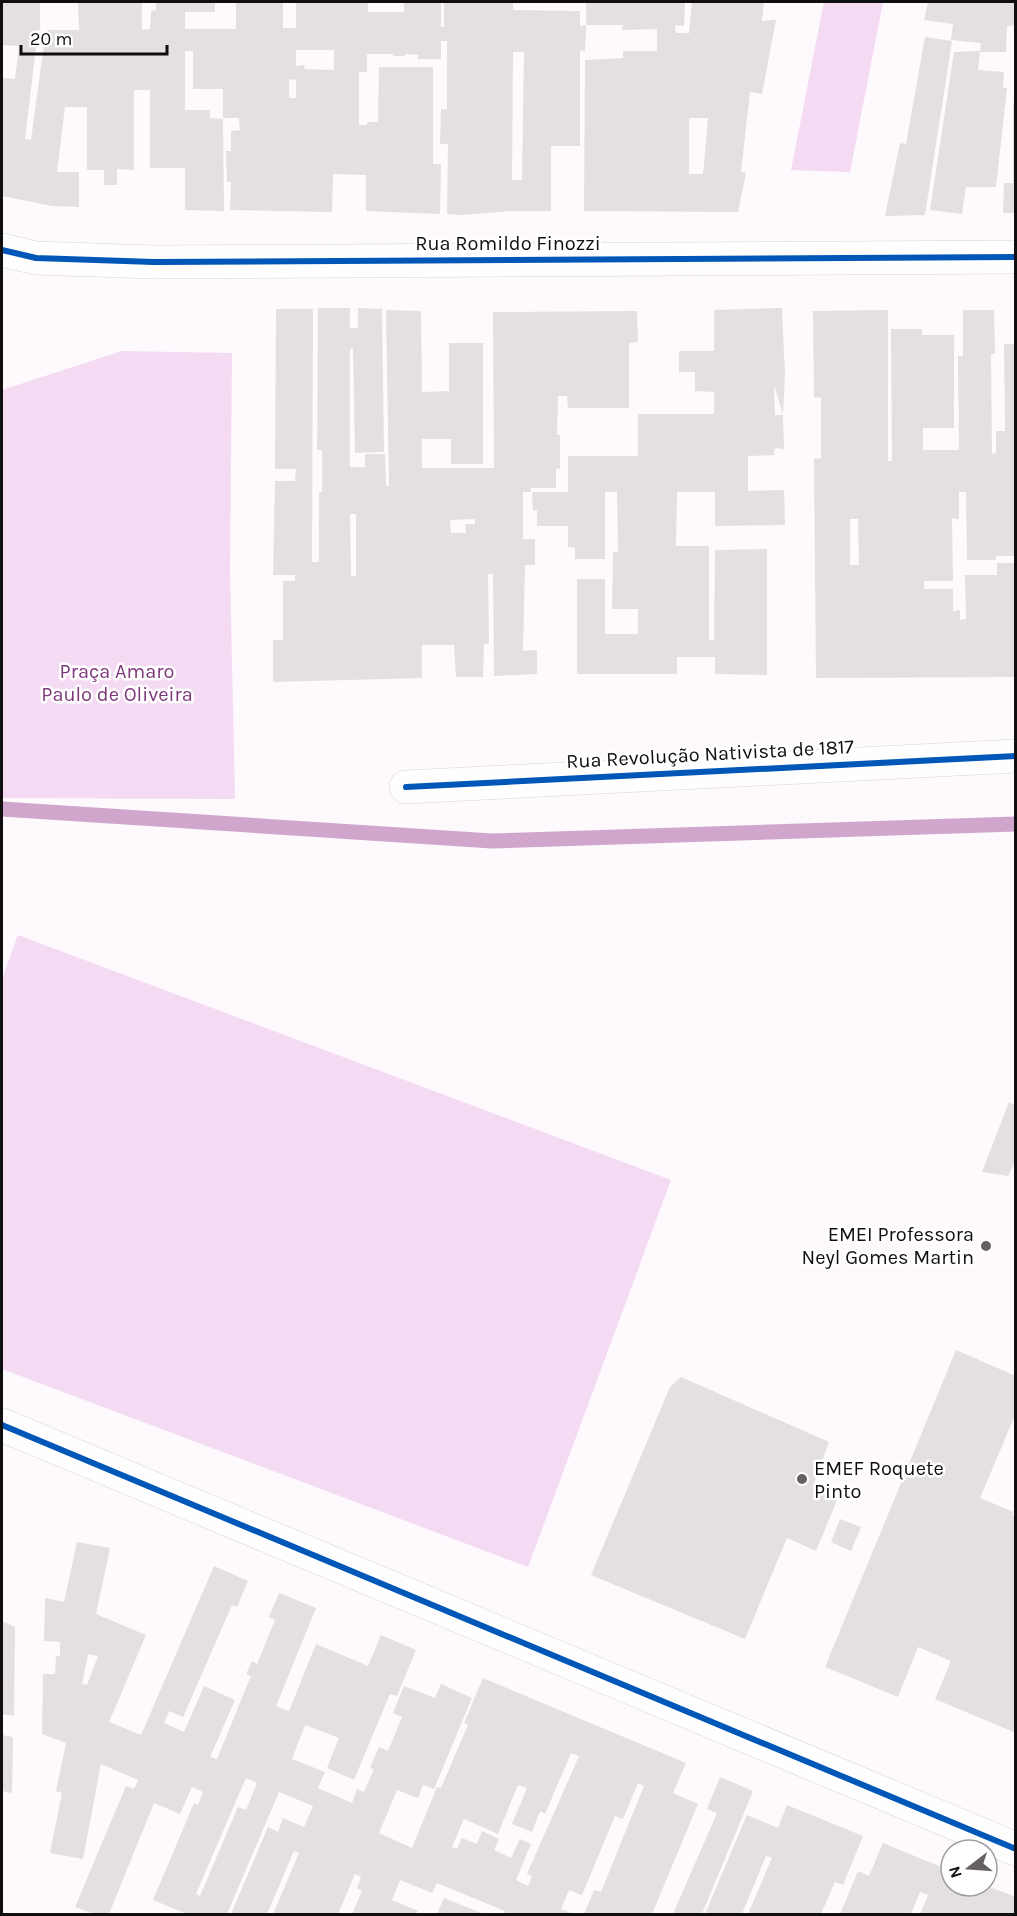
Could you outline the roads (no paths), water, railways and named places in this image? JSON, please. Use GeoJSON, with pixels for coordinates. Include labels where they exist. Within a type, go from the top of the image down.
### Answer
{"type":"FeatureCollection","features":[{"type":"Feature","properties":{"kind":"street","name":"Rua Romildo Finozzi"},"geometry":{"type":"LineString","coordinates":[[2,250],[36,258],[154,262],[1016,258]]}},
{"type":"Feature","properties":{"kind":"street"},"geometry":{"type":"LineString","coordinates":[[2,276],[36,258]]}},
{"type":"Feature","properties":{"kind":"street","name":"Rua Revolução Nativista de 1817"},"geometry":{"type":"LineString","coordinates":[[406,787],[1016,756]]}},
{"type":"Feature","properties":{"kind":"street"},"geometry":{"type":"LineString","coordinates":[[2,1425],[1016,1849]]}},
{"type":"Feature","properties":{"kind":"waterway"},"geometry":{"type":"LineString","coordinates":[[2,809],[492,841],[1016,824]]}},
{"type":"Feature","properties":{"kind":"place","name":"EMEI Professora Neyl Gomes Martin"},"geometry":{"type":"Point","coordinates":[986,1246]}},
{"type":"Feature","properties":{"kind":"place","name":"EMEF Roquete Pinto"},"geometry":{"type":"Point","coordinates":[802,1479]}},
{"type":"Feature","properties":{"kind":"park label","name":"Praça Amaro Paulo de Oliveira"},"geometry":{"type":"Point","coordinates":[117,682]}}]}
